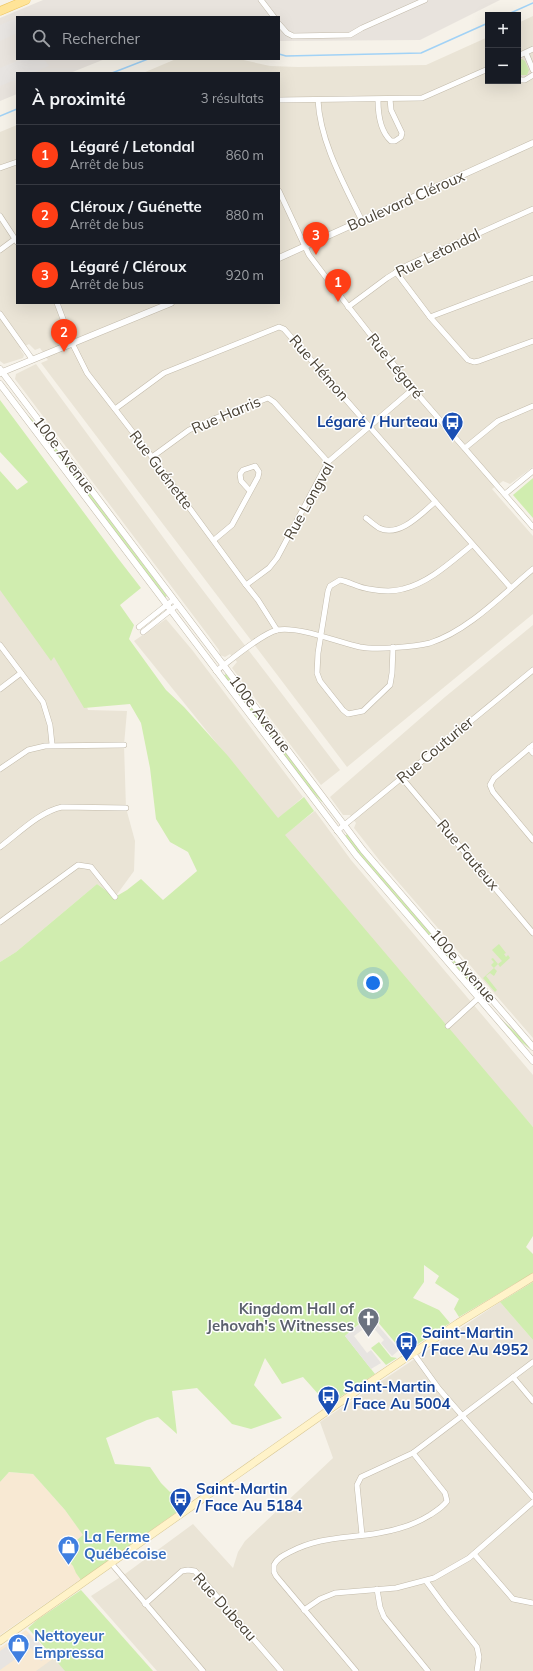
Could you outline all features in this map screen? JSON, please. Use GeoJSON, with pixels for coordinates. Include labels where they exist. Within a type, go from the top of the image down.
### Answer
{"type":"FeatureCollection","features":[{"type":"Feature","properties":{"kind":"main road"},"geometry":{"type":"LineString","coordinates":[[0,11],[26,0]]}},
{"type":"Feature","properties":{"kind":"main road"},"geometry":{"type":"LineString","coordinates":[[0,1641],[300,1430],[413,1353],[477,1311],[533,1278]]}},
{"type":"Feature","properties":{"kind":"street"},"geometry":{"type":"LineString","coordinates":[[261,0],[273,16]]}},
{"type":"Feature","properties":{"kind":"street"},"geometry":{"type":"LineString","coordinates":[[280,25],[287,33],[294,36],[348,36],[425,0]]}},
{"type":"Feature","properties":{"kind":"street"},"geometry":{"type":"LineString","coordinates":[[521,54],[533,49]]}},
{"type":"Feature","properties":{"kind":"street"},"geometry":{"type":"LineString","coordinates":[[526,52],[533,70]]}},
{"type":"Feature","properties":{"kind":"street"},"geometry":{"type":"LineString","coordinates":[[280,100],[378,100],[422,98],[485,70]]}},
{"type":"Feature","properties":{"kind":"street"},"geometry":{"type":"LineString","coordinates":[[521,80],[525,80],[533,75]]}},
{"type":"Feature","properties":{"kind":"street"},"geometry":{"type":"LineString","coordinates":[[378,100],[379,116],[384,132],[390,141],[395,141],[401,137],[402,133],[391,110],[390,99]]}},
{"type":"Feature","properties":{"kind":"street"},"geometry":{"type":"LineString","coordinates":[[318,100],[318,114],[325,139],[362,221]]}},
{"type":"Feature","properties":{"kind":"street","name":"Boulevard Cléroux"},"geometry":{"type":"LineString","coordinates":[[280,258],[533,144]]}},
{"type":"Feature","properties":{"kind":"street"},"geometry":{"type":"LineString","coordinates":[[0,168],[16,162]]}},
{"type":"Feature","properties":{"kind":"street","name":"Rue Légaré"},"geometry":{"type":"LineString","coordinates":[[280,193],[304,247],[348,307],[413,389],[533,527]]}},
{"type":"Feature","properties":{"kind":"street","name":"Rue Letondal"},"geometry":{"type":"LineString","coordinates":[[348,307],[408,265],[533,209]]}},
{"type":"Feature","properties":{"kind":"street"},"geometry":{"type":"LineString","coordinates":[[0,216],[16,241],[0,250]]}},
{"type":"Feature","properties":{"kind":"street"},"geometry":{"type":"LineString","coordinates":[[396,272],[430,317],[461,354],[468,360],[474,362],[488,358],[533,341]]}},
{"type":"Feature","properties":{"kind":"street"},"geometry":{"type":"LineString","coordinates":[[430,317],[533,278]]}},
{"type":"Feature","properties":{"kind":"street","name":"Rue Guénette"},"geometry":{"type":"LineString","coordinates":[[57,304],[72,343],[87,373],[214,540],[262,606],[277,630]]}},
{"type":"Feature","properties":{"kind":"street"},"geometry":{"type":"LineString","coordinates":[[1,372],[169,304]]}},
{"type":"Feature","properties":{"kind":"street"},"geometry":{"type":"LineString","coordinates":[[0,314],[32,359]]}},
{"type":"Feature","properties":{"kind":"street","name":"Rue Hémon"},"geometry":{"type":"LineString","coordinates":[[115,409],[164,373],[279,327],[287,331],[511,588]]}},
{"type":"Feature","properties":{"kind":"street","name":"100e Avenue"},"geometry":{"type":"LineString","coordinates":[[1,372],[344,826],[384,875],[533,1047]]}},
{"type":"Feature","properties":{"kind":"street","name":"100e Avenue"},"geometry":{"type":"LineString","coordinates":[[0,384],[337,831],[372,875],[533,1061]]}},
{"type":"Feature","properties":{"kind":"street","name":"Rue Longval"},"geometry":{"type":"LineString","coordinates":[[246,585],[269,568],[278,558],[328,462],[413,389]]}},
{"type":"Feature","properties":{"kind":"street","name":"Rue Harris"},"geometry":{"type":"LineString","coordinates":[[152,457],[189,430],[268,398],[274,402],[328,462]]}},
{"type":"Feature","properties":{"kind":"street"},"geometry":{"type":"LineString","coordinates":[[465,448],[498,421],[533,406]]}},
{"type":"Feature","properties":{"kind":"street"},"geometry":{"type":"LineString","coordinates":[[214,540],[232,525],[250,491],[259,472],[255,466],[243,470],[240,474],[241,481],[250,491]]}},
{"type":"Feature","properties":{"kind":"street"},"geometry":{"type":"LineString","coordinates":[[505,494],[533,472]]}},
{"type":"Feature","properties":{"kind":"street"},"geometry":{"type":"LineString","coordinates":[[366,518],[378,528],[386,530],[398,529],[414,521],[435,502]]}},
{"type":"Feature","properties":{"kind":"street"},"geometry":{"type":"LineString","coordinates":[[392,647],[392,673],[390,685],[363,711],[348,714],[320,681],[317,673],[318,653],[330,586],[340,580],[367,589],[382,591],[403,589],[420,582],[441,570],[472,545]]}},
{"type":"Feature","properties":{"kind":"street"},"geometry":{"type":"LineString","coordinates":[[216,671],[263,637],[277,630],[299,631],[362,647],[392,647],[428,643],[468,623],[533,569]]}},
{"type":"Feature","properties":{"kind":"street"},"geometry":{"type":"LineString","coordinates":[[143,632],[175,602]]}},
{"type":"Feature","properties":{"kind":"street"},"geometry":{"type":"LineString","coordinates":[[139,627],[168,608]]}},
{"type":"Feature","properties":{"kind":"street"},"geometry":{"type":"LineString","coordinates":[[0,645],[43,702],[50,725],[52,744]]}},
{"type":"Feature","properties":{"kind":"street","name":"Rue Couturier"},"geometry":{"type":"LineString","coordinates":[[337,831],[533,670]]}},
{"type":"Feature","properties":{"kind":"street"},"geometry":{"type":"LineString","coordinates":[[0,689],[21,673]]}},
{"type":"Feature","properties":{"kind":"street"},"geometry":{"type":"LineString","coordinates":[[0,769],[28,750],[52,744],[124,745]]}},
{"type":"Feature","properties":{"kind":"street"},"geometry":{"type":"LineString","coordinates":[[533,753],[531,746],[494,778],[490,785],[493,792],[533,840]]}},
{"type":"Feature","properties":{"kind":"street","name":"Rue Fauteux"},"geometry":{"type":"LineString","coordinates":[[402,778],[533,933]]}},
{"type":"Feature","properties":{"kind":"street"},"geometry":{"type":"LineString","coordinates":[[0,847],[43,815],[54,809],[66,807],[126,808]]}},
{"type":"Feature","properties":{"kind":"street"},"geometry":{"type":"LineString","coordinates":[[0,922],[78,865],[91,867],[115,897]]}},
{"type":"Feature","properties":{"kind":"street"},"geometry":{"type":"LineString","coordinates":[[448,1026],[485,992]]}},
{"type":"Feature","properties":{"kind":"street"},"geometry":{"type":"LineString","coordinates":[[413,1353],[431,1378],[533,1497]]}},
{"type":"Feature","properties":{"kind":"street"},"geometry":{"type":"LineString","coordinates":[[362,1535],[357,1485],[360,1478],[413,1453],[533,1362]]}},
{"type":"Feature","properties":{"kind":"street"},"geometry":{"type":"LineString","coordinates":[[513,1377],[533,1400]]}},
{"type":"Feature","properties":{"kind":"street"},"geometry":{"type":"LineString","coordinates":[[356,1671],[276,1576],[273,1570],[275,1562],[285,1554],[313,1542],[388,1531],[412,1524],[424,1519],[446,1503],[447,1499],[445,1492],[413,1453]]}},
{"type":"Feature","properties":{"kind":"street"},"geometry":{"type":"LineString","coordinates":[[304,1610],[320,1599],[335,1593],[396,1588],[426,1581],[452,1568],[474,1554],[533,1502]]}},
{"type":"Feature","properties":{"kind":"street"},"geometry":{"type":"LineString","coordinates":[[474,1554],[513,1598],[533,1603]]}},
{"type":"Feature","properties":{"kind":"street"},"geometry":{"type":"LineString","coordinates":[[110,1563],[202,1671]]}},
{"type":"Feature","properties":{"kind":"street","name":"Rue Dubeau"},"geometry":{"type":"LineString","coordinates":[[145,1604],[182,1571],[195,1571],[281,1671]]}},
{"type":"Feature","properties":{"kind":"street"},"geometry":{"type":"LineString","coordinates":[[426,1581],[477,1647],[479,1657],[476,1671]]}},
{"type":"Feature","properties":{"kind":"street"},"geometry":{"type":"LineString","coordinates":[[377,1589],[380,1607],[384,1617],[428,1671]]}},
{"type":"Feature","properties":{"kind":"shaded area"},"geometry":{"type":"Polygon","coordinates":[[[43,0],[500,0],[420,40],[280,41],[280,16],[16,16],[16,60],[102,60],[72,72],[16,72],[16,94],[0,101],[0,18],[43,0]]]}},
{"type":"Feature","properties":{"kind":"shaded area"},"geometry":{"type":"Polygon","coordinates":[[[533,16],[533,467],[510,484],[503,481],[492,489],[533,536],[533,614],[347,767],[41,363],[48,360],[40,348],[35,350],[29,344],[20,349],[24,355],[23,358],[4,364],[0,361],[0,132],[16,125],[16,304],[280,304],[280,72],[145,72],[174,60],[243,60],[270,66],[298,67],[426,65],[485,38],[485,84],[521,84],[521,22],[533,16]]]}},
{"type":"Feature","properties":{"kind":"shaded area"},"geometry":{"type":"Polygon","coordinates":[[[14,19],[16,22],[16,33],[0,41],[0,25],[14,19]]]}},
{"type":"Feature","properties":{"kind":"shaded area"},"geometry":{"type":"Polygon","coordinates":[[[20,60],[45,60],[49,66],[34,72],[16,72],[16,79],[0,86],[0,68],[20,60]]]}},
{"type":"Feature","properties":{"kind":"shaded area"},"geometry":{"type":"Polygon","coordinates":[[[36,364],[179,559],[340,770],[321,785],[232,668],[237,662],[230,654],[225,657],[220,655],[219,650],[208,635],[15,379],[16,374],[36,364]]]}},
{"type":"Feature","properties":{"kind":"shaded area"},"geometry":{"type":"Polygon","coordinates":[[[0,586],[75,673],[88,710],[127,711],[124,745],[126,808],[135,841],[134,871],[115,897],[97,884],[16,952],[0,962],[0,586]]]}},
{"type":"Feature","properties":{"kind":"shaded area"},"geometry":{"type":"Polygon","coordinates":[[[166,619],[193,651],[303,797],[278,819],[134,641],[166,619]]]}},
{"type":"Feature","properties":{"kind":"shaded area"},"geometry":{"type":"Polygon","coordinates":[[[533,625],[533,1038],[380,861],[354,828],[356,823],[350,815],[343,815],[330,797],[445,697],[533,625]]]}},
{"type":"Feature","properties":{"kind":"shaded area"},"geometry":{"type":"Polygon","coordinates":[[[315,811],[351,860],[533,1075],[533,1127],[447,1030],[284,835],[315,811]]]}},
{"type":"Feature","properties":{"kind":"shaded area"},"geometry":{"type":"Polygon","coordinates":[[[500,1302],[533,1340],[533,1671],[157,1671],[91,1596],[125,1574],[193,1524],[233,1568],[238,1552],[245,1541],[333,1458],[320,1422],[500,1302]]]}},
{"type":"Feature","properties":{"kind":"shaded area"},"geometry":{"type":"Polygon","coordinates":[[[370,1316],[399,1350],[392,1356],[381,1343],[384,1340],[370,1324],[354,1336],[367,1353],[371,1350],[381,1363],[371,1369],[345,1336],[370,1316]]]}},
{"type":"Feature","properties":{"kind":"shaded area"},"geometry":{"type":"Polygon","coordinates":[[[9,1472],[33,1474],[65,1510],[104,1563],[0,1635],[0,1482],[9,1472]]]}},
{"type":"Feature","properties":{"kind":"shaded area"},"geometry":{"type":"Polygon","coordinates":[[[26,1630],[54,1658],[36,1671],[0,1671],[0,1648],[26,1630]]]}},
{"type":"Feature","properties":{"kind":"shaded area"},"geometry":{"type":"Polygon","coordinates":[[[29,1634],[32,1639],[35,1638],[51,1655],[41,1661],[31,1648],[0,1670],[0,1651],[21,1636],[23,1638],[29,1634]]]}},
{"type":"Feature","properties":{"kind":"shaded area"},"geometry":{"type":"Polygon","coordinates":[[[52,1654],[67,1671],[31,1671],[52,1654]]]}},
{"type":"Feature","properties":{"kind":"green space"},"geometry":{"type":"Polygon","coordinates":[[[521,59],[525,61],[529,70],[527,75],[521,75],[521,59]]]}},
{"type":"Feature","properties":{"kind":"green space"},"geometry":{"type":"Polygon","coordinates":[[[0,400],[141,588],[120,605],[134,625],[129,639],[166,690],[184,707],[228,756],[278,818],[304,797],[314,811],[285,835],[533,1127],[533,1236],[526,1247],[533,1254],[533,1273],[459,1317],[454,1309],[459,1299],[435,1283],[439,1276],[424,1265],[424,1282],[413,1298],[439,1310],[450,1323],[404,1353],[371,1314],[345,1336],[375,1374],[328,1405],[303,1377],[282,1384],[265,1358],[254,1385],[282,1418],[251,1429],[232,1424],[197,1388],[172,1391],[177,1434],[158,1417],[147,1420],[106,1438],[115,1464],[150,1467],[161,1483],[170,1492],[184,1489],[181,1509],[81,1580],[73,1566],[61,1553],[83,1535],[65,1510],[33,1474],[9,1472],[0,1482],[0,962],[16,952],[97,884],[115,897],[141,879],[163,900],[197,871],[188,852],[170,842],[156,819],[150,768],[141,723],[130,704],[84,708],[54,657],[51,661],[0,590],[0,471],[17,490],[28,482],[0,452],[0,400]]]}},
{"type":"Feature","properties":{"kind":"green space"},"geometry":{"type":"Polygon","coordinates":[[[23,411],[41,428],[167,596],[164,598],[23,411]]]}},
{"type":"Feature","properties":{"kind":"green space"},"geometry":{"type":"Polygon","coordinates":[[[533,478],[533,518],[513,495],[533,478]]]}},
{"type":"Feature","properties":{"kind":"green space"},"geometry":{"type":"Polygon","coordinates":[[[226,674],[323,801],[322,802],[304,784],[223,676],[226,674]]]}},
{"type":"Feature","properties":{"kind":"green space"},"geometry":{"type":"Polygon","coordinates":[[[347,834],[473,982],[477,988],[475,990],[369,867],[345,836],[347,834]]]}},
{"type":"Feature","properties":{"kind":"green space"},"geometry":{"type":"Polygon","coordinates":[[[499,944],[506,953],[504,954],[506,957],[508,955],[510,958],[500,967],[498,964],[502,961],[492,950],[499,944]]]}},
{"type":"Feature","properties":{"kind":"green space"},"geometry":{"type":"Polygon","coordinates":[[[493,958],[498,964],[494,968],[491,965],[494,962],[491,959],[493,958]]]}},
{"type":"Feature","properties":{"kind":"green space"},"geometry":{"type":"Polygon","coordinates":[[[494,968],[497,971],[494,976],[490,973],[486,976],[497,990],[495,992],[483,978],[494,968]]]}},
{"type":"Feature","properties":{"kind":"green space"},"geometry":{"type":"Polygon","coordinates":[[[502,1020],[522,1038],[530,1049],[514,1036],[502,1020]]]}},
{"type":"Feature","properties":{"kind":"green space"},"geometry":{"type":"Polygon","coordinates":[[[533,1282],[533,1340],[500,1302],[533,1282]]]}},
{"type":"Feature","properties":{"kind":"green space"},"geometry":{"type":"Polygon","coordinates":[[[379,1342],[391,1357],[397,1358],[386,1365],[371,1348],[379,1342]]]}},
{"type":"Feature","properties":{"kind":"green space"},"geometry":{"type":"Polygon","coordinates":[[[81,1590],[153,1671],[65,1671],[28,1628],[37,1620],[81,1590]]]}},
{"type":"Feature","properties":{"kind":"waterway"},"geometry":{"type":"LineString","coordinates":[[513,12],[533,3]]}},
{"type":"Feature","properties":{"kind":"waterway"},"geometry":{"type":"LineString","coordinates":[[280,54],[286,56],[421,53],[485,24]]}},
{"type":"Feature","properties":{"kind":"waterway"},"geometry":{"type":"LineString","coordinates":[[115,72],[145,60]]}},
{"type":"Feature","properties":{"kind":"waterway"},"geometry":{"type":"LineString","coordinates":[[0,116],[16,109]]}},
{"type":"Feature","properties":{"kind":"place","name":"Légaré / Cléroux"},"geometry":{"type":"Point","coordinates":[316,255]}},
{"type":"Feature","properties":{"kind":"place","name":"Légaré / Letondal"},"geometry":{"type":"Point","coordinates":[338,302]}},
{"type":"Feature","properties":{"kind":"place","name":"Cléroux / Guénette"},"geometry":{"type":"Point","coordinates":[64,352]}},
{"type":"Feature","properties":{"kind":"place","name":"Légaré / Hurteau"},"geometry":{"type":"Point","coordinates":[453,442]}},
{"type":"Feature","properties":{"kind":"place","name":"Kingdom Hall of Jehovah's Witnesses"},"geometry":{"type":"Point","coordinates":[369,1338]}},
{"type":"Feature","properties":{"kind":"place","name":"Saint-Martin / Face Au 4952"},"geometry":{"type":"Point","coordinates":[406,1362]}},
{"type":"Feature","properties":{"kind":"place","name":"Saint-Martin / Face Au 5004"},"geometry":{"type":"Point","coordinates":[328,1416]}},
{"type":"Feature","properties":{"kind":"place","name":"Saint-Martin / Face Au 5184"},"geometry":{"type":"Point","coordinates":[181,1518]}},
{"type":"Feature","properties":{"kind":"place","name":"La Ferme Québécoise"},"geometry":{"type":"Point","coordinates":[69,1566]}},
{"type":"Feature","properties":{"kind":"place","name":"Nettoyeur Empressa"},"geometry":{"type":"Point","coordinates":[19,1664]}}]}
